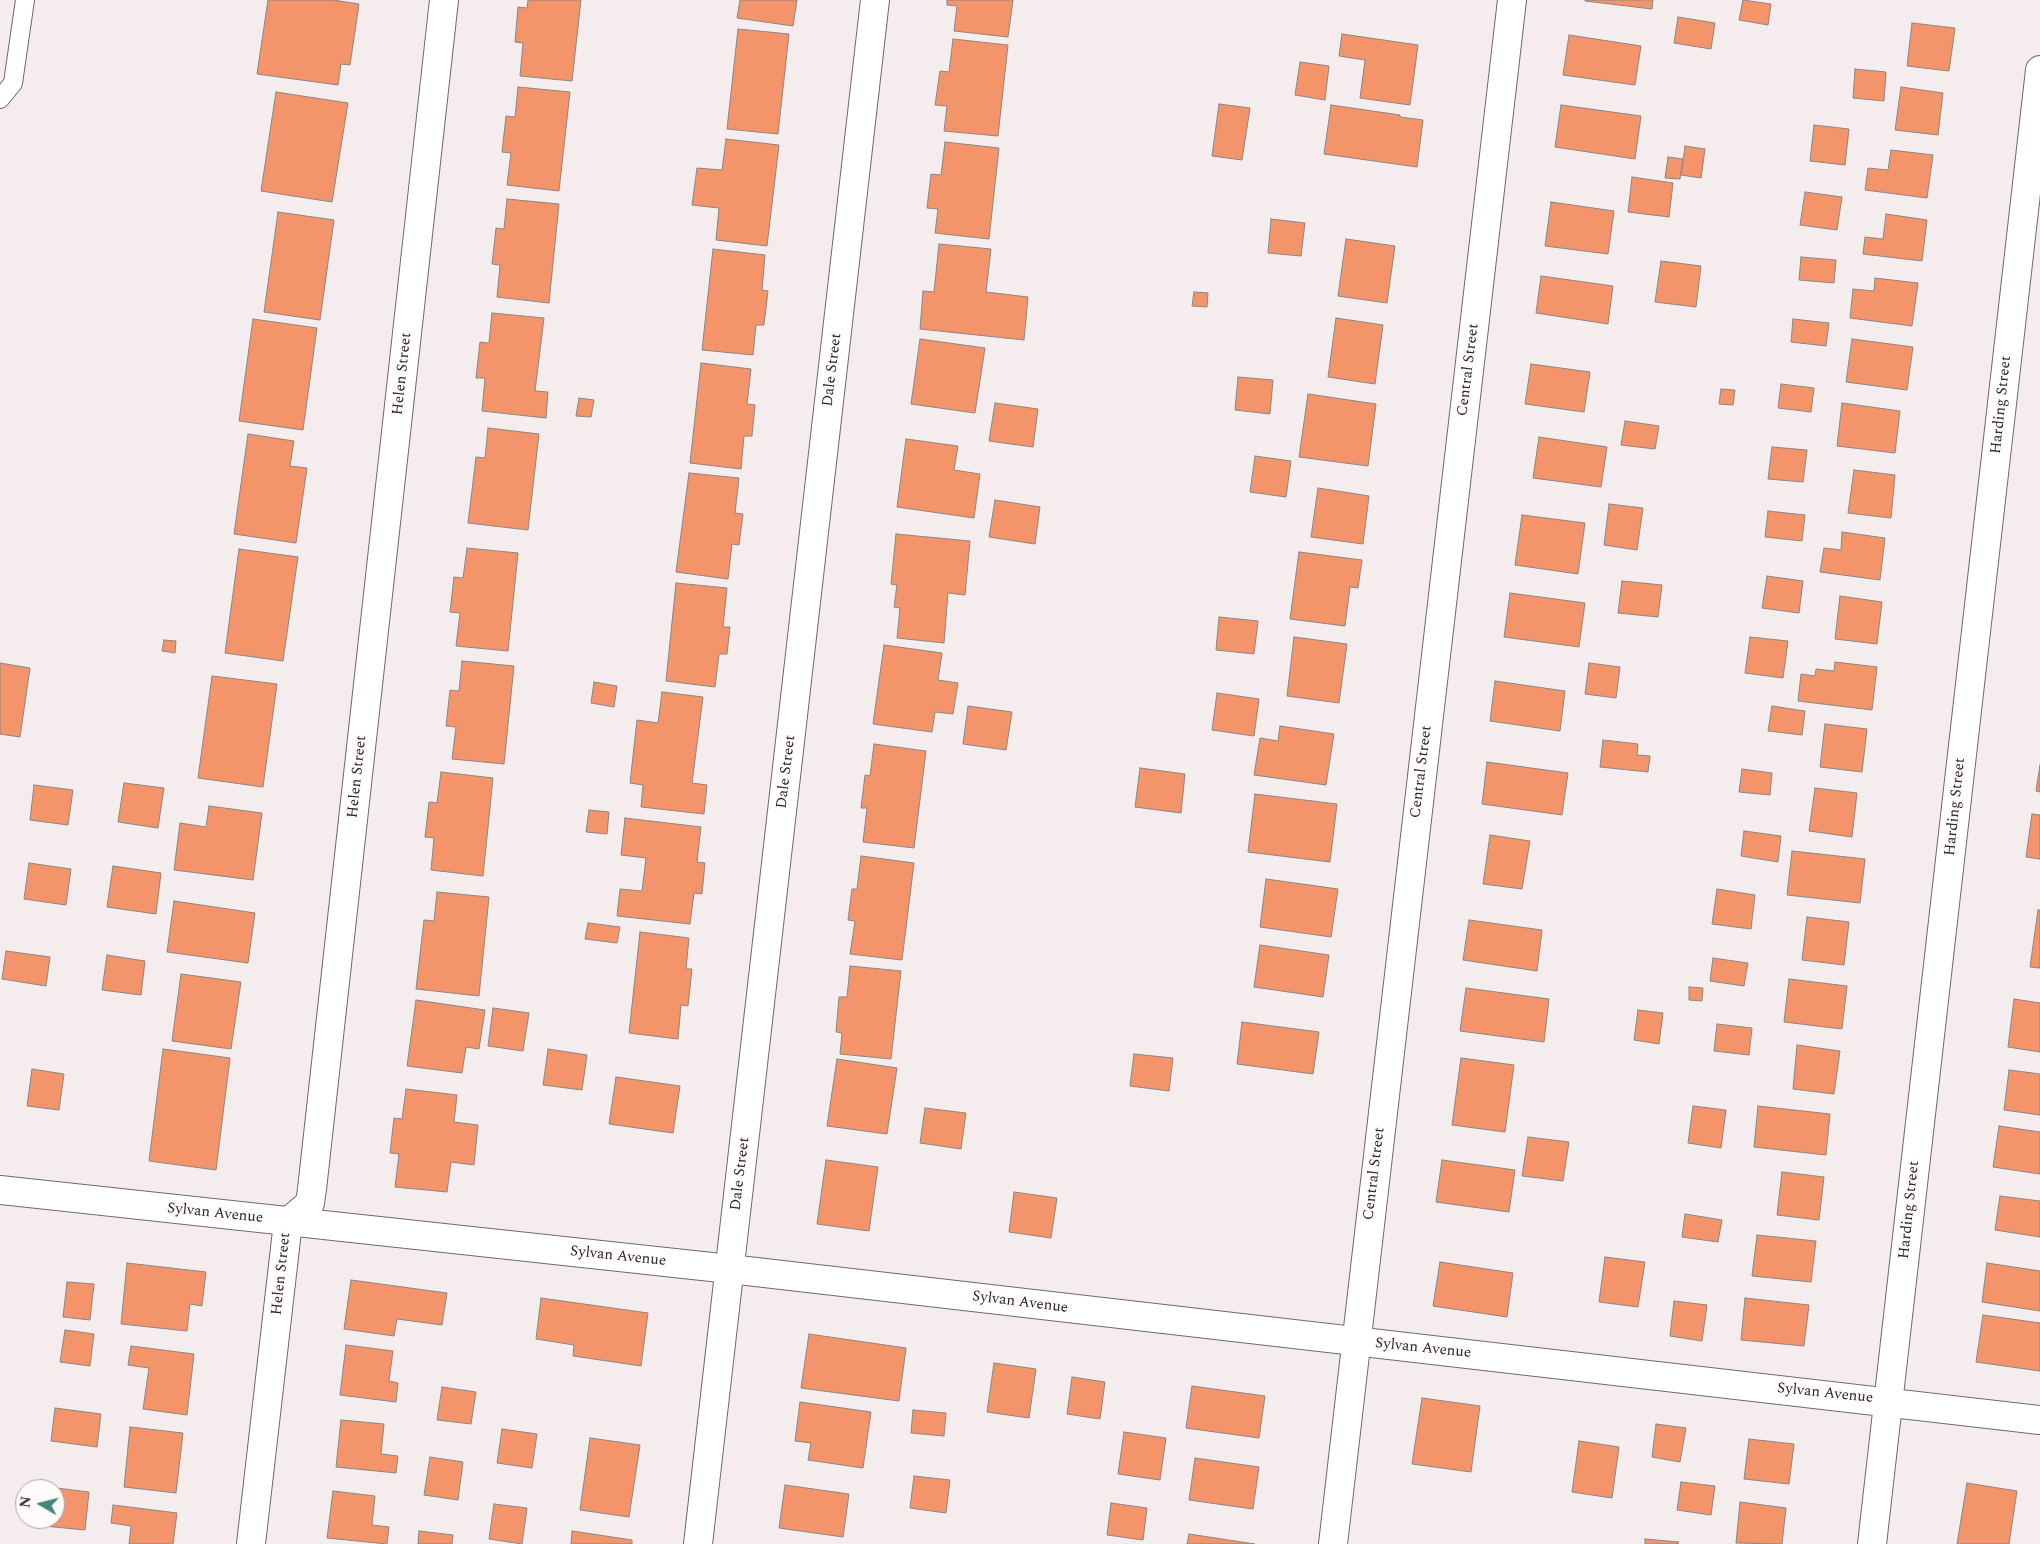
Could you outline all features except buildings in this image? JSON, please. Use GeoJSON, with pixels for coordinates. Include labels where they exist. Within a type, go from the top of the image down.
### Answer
{"type":"FeatureCollection","features":[{"type":"Feature","properties":{"kind":"street","name":"Helen Street"},"geometry":{"type":"LineString","coordinates":[[250,1544],[288,1222],[310,1202],[312,1189],[444,0]]}},
{"type":"Feature","properties":{"kind":"street","name":"Dale Street"},"geometry":{"type":"LineString","coordinates":[[698,1544],[875,0]]}},
{"type":"Feature","properties":{"kind":"street","name":"Central Street"},"geometry":{"type":"LineString","coordinates":[[1334,1544],[1512,0]]}},
{"type":"Feature","properties":{"kind":"street","name":"Harding Street"},"geometry":{"type":"LineString","coordinates":[[1872,1544],[2040,70]]}},
{"type":"Feature","properties":{"kind":"street","name":"Sylvan Avenue"},"geometry":{"type":"LineString","coordinates":[[0,1190],[730,1269],[2040,1420]]}},
{"type":"Feature","properties":{"kind":"lane"},"geometry":{"type":"LineString","coordinates":[[0,99],[14,83],[25,0]]}}]}
